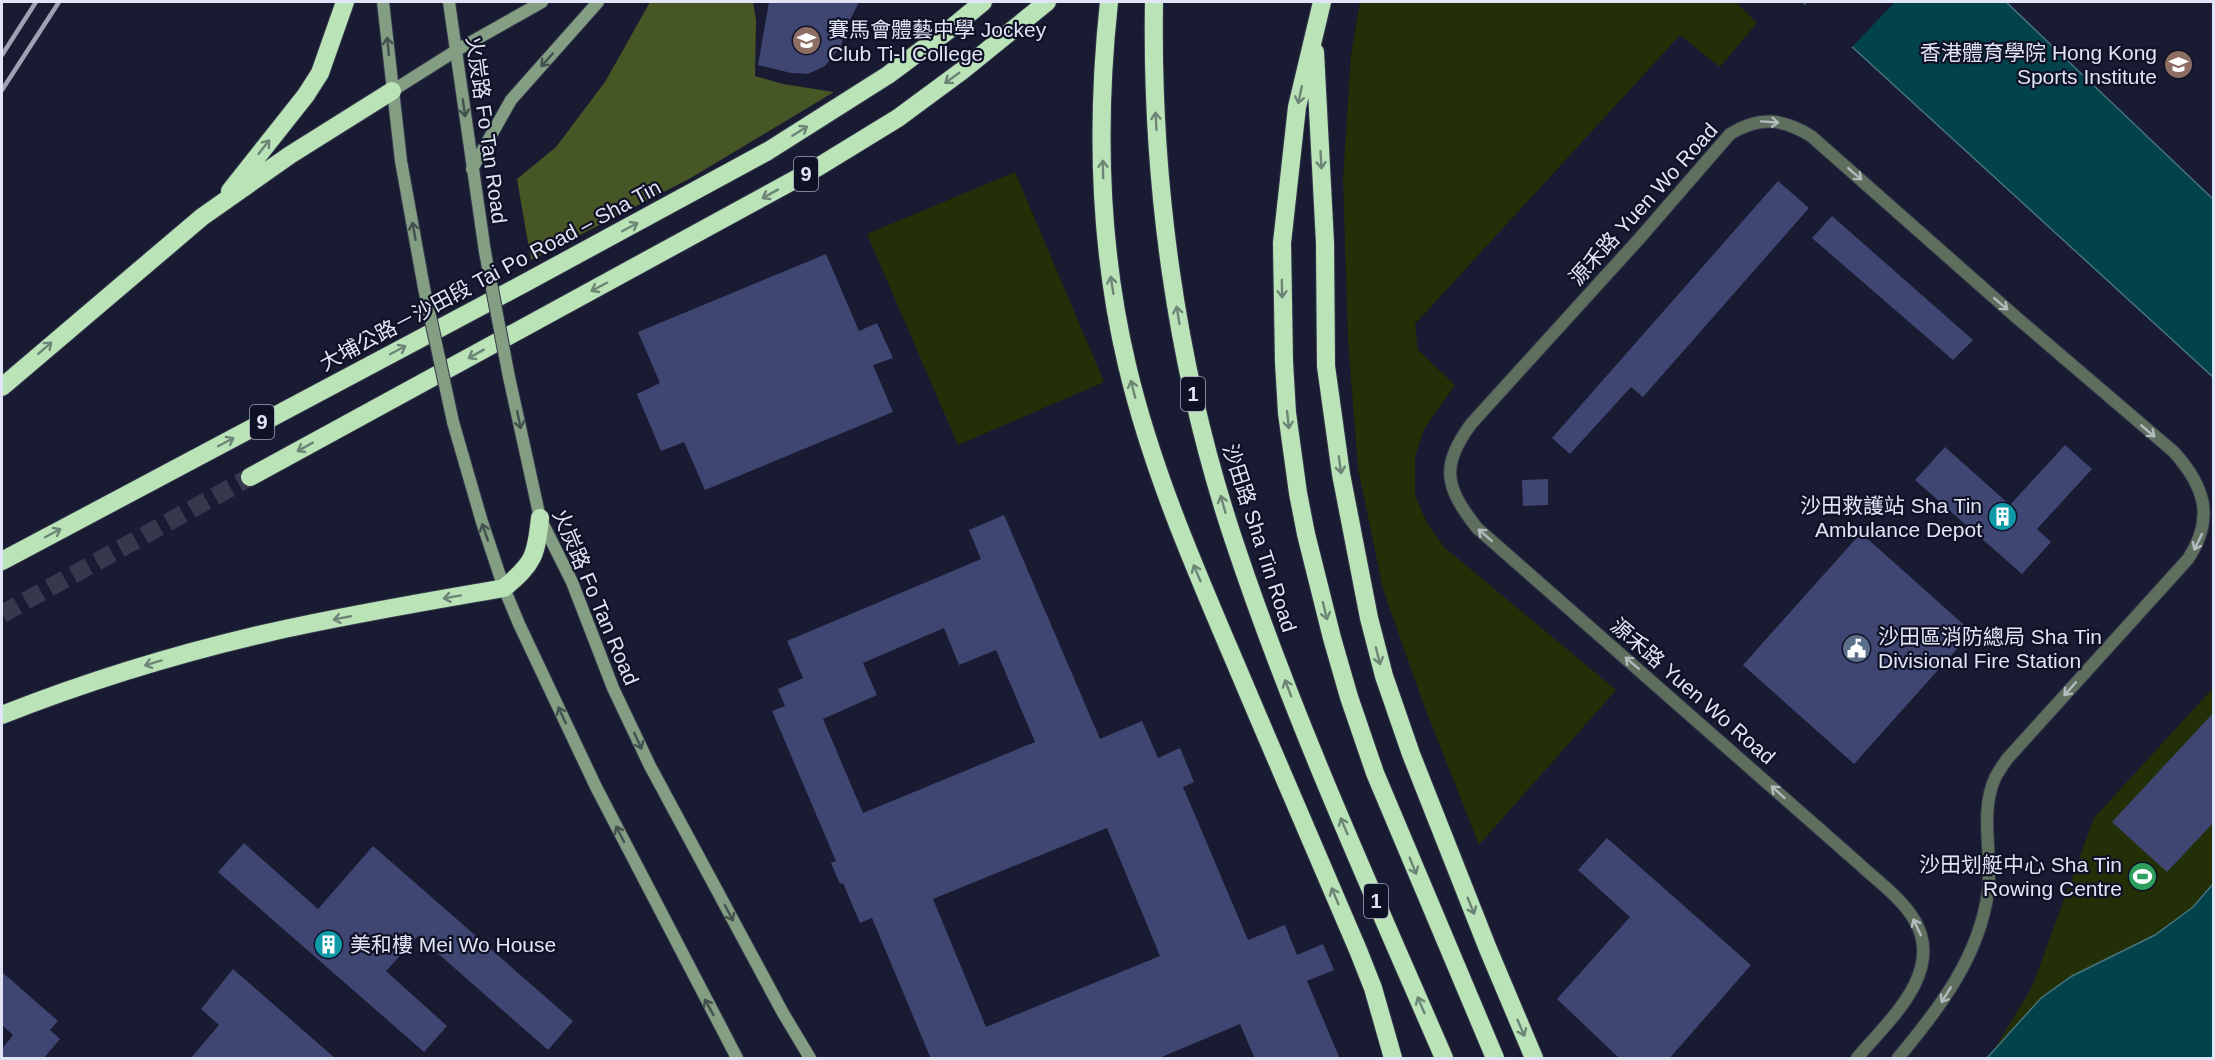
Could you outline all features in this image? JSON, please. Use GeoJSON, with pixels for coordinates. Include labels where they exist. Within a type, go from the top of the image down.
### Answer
{"type":"FeatureCollection","features":[{"type":"Feature","properties":{"kind":"highway"},"geometry":{"type":"LineString","coordinates":[[220,204],[306,95],[320,73],[339,26],[345,2]]}},
{"type":"Feature","properties":{"kind":"highway","name":"大埔公路－沙田段 Tai Po Road – Sha Tin"},"geometry":{"type":"LineString","coordinates":[[2,561],[523,285],[768,151],[888,75],[983,2]]}},
{"type":"Feature","properties":{"kind":"highway","name":"9"},"geometry":{"type":"LineString","coordinates":[[250,477],[818,167],[898,118],[963,70],[1047,2]]}},
{"type":"Feature","properties":{"kind":"highway","name":"沙田路 Sha Tin Road"},"geometry":{"type":"LineString","coordinates":[[1154,2],[1156,120],[1166,235],[1182,338],[1212,467],[1232,537],[1308,743],[1444,1059]]}},
{"type":"Feature","properties":{"kind":"highway","name":"沙田路 Sha Tin Road"},"geometry":{"type":"LineString","coordinates":[[1322,2],[1297,107],[1282,243],[1284,362],[1288,423],[1298,493],[1332,638],[1375,773],[1428,904],[1495,1059]]}},
{"type":"Feature","properties":{"kind":"highway"},"geometry":{"type":"LineString","coordinates":[[1109,3],[1102,142],[1105,227],[1117,318],[1136,403],[1186,548],[1373,988],[1393,1059]]}},
{"type":"Feature","properties":{"kind":"highway"},"geometry":{"type":"LineString","coordinates":[[1314,38],[1325,243],[1326,366],[1341,474],[1369,618],[1384,676],[1411,754],[1484,940],[1534,1059]]}},
{"type":"Feature","properties":{"kind":"highway"},"geometry":{"type":"LineString","coordinates":[[2,387],[152,258],[220,204],[290,155],[392,91]]}},
{"type":"Feature","properties":{"kind":"highway"},"geometry":{"type":"LineString","coordinates":[[2,715],[53,695],[160,660],[267,633],[504,588],[526,570],[537,546],[540,518]]}},
{"type":"Feature","properties":{"kind":"main road"},"geometry":{"type":"LineString","coordinates":[[383,2],[401,161],[424,288],[453,422],[504,588],[596,787],[737,1059]]}},
{"type":"Feature","properties":{"kind":"main road","name":"火炭路 Fo Tan Road"},"geometry":{"type":"LineString","coordinates":[[449,2],[485,252],[509,377],[540,518],[572,582],[613,688],[650,766],[810,1059]]}},
{"type":"Feature","properties":{"kind":"main road"},"geometry":{"type":"LineString","coordinates":[[392,91],[457,50],[542,2]]}},
{"type":"Feature","properties":{"kind":"main road"},"geometry":{"type":"LineString","coordinates":[[472,169],[491,131],[511,100],[598,2]]}},
{"type":"Feature","properties":{"kind":"street","name":"源禾路 Yuen Wo Road"},"geometry":{"type":"LineString","coordinates":[[1857,1059],[1917,983],[1923,968],[1924,951],[1921,934],[1915,920],[1904,906],[1857,862],[1477,528],[1463,510],[1452,489],[1449,469],[1457,444],[1472,424],[1639,239],[1730,134],[1745,124],[1760,122],[1776,122],[1795,126],[1811,136],[2016,317],[2174,452],[2188,468],[2198,487],[2204,506],[2204,526],[2198,543],[2188,559],[2007,759],[1995,779],[1988,805],[1988,889],[1983,919],[1974,944],[1946,998],[1898,1059]]}},
{"type":"Feature","properties":{"kind":"shaded area"},"geometry":{"type":"Polygon","coordinates":[[[650,2],[753,2],[756,20],[755,76],[783,84],[834,92],[689,179],[531,260],[517,179],[556,147],[605,82],[650,2]]]}},
{"type":"Feature","properties":{"kind":"shaded area"},"geometry":{"type":"Polygon","coordinates":[[[1360,2],[1736,2],[1757,23],[1720,67],[1680,35],[1415,324],[1418,350],[1455,385],[1424,429],[1415,457],[1415,495],[1427,523],[1444,547],[1616,690],[1479,845],[1422,700],[1383,589],[1358,468],[1348,340],[1343,179],[1351,55],[1360,2]]]}},
{"type":"Feature","properties":{"kind":"shaded area"},"geometry":{"type":"Polygon","coordinates":[[[1803,2],[2006,2],[2213,199],[2213,377],[1803,2]]]}},
{"type":"Feature","properties":{"kind":"shaded area"},"geometry":{"type":"Polygon","coordinates":[[[1015,172],[1104,382],[958,445],[867,234],[1015,172]]]}},
{"type":"Feature","properties":{"kind":"shaded area","name":"沙田划艇中心 Sha Tin Rowing Centre"},"geometry":{"type":"Polygon","coordinates":[[[2213,688],[2213,884],[2193,907],[2155,935],[2072,976],[2041,998],[1992,1053],[2032,987],[2094,818],[2213,688]]]}},
{"type":"Feature","properties":{"kind":"shaded area"},"geometry":{"type":"Polygon","coordinates":[[[2213,884],[2213,1058],[1987,1058],[2041,998],[2072,976],[2155,935],[2193,907],[2213,884]]]}},
{"type":"Feature","properties":{"kind":"pier"},"geometry":{"type":"Polygon","coordinates":[[[1808,2],[1895,2],[1850,49],[1804,6],[1808,2]]]}},
{"type":"Feature","properties":{"kind":"building"},"geometry":{"type":"Polygon","coordinates":[[[769,2],[859,2],[845,30],[841,46],[825,66],[808,74],[791,73],[758,65],[769,2]]]}},
{"type":"Feature","properties":{"kind":"building"},"geometry":{"type":"Polygon","coordinates":[[[1778,181],[1809,208],[1643,397],[1631,387],[1570,454],[1552,438],[1778,181]]]}},
{"type":"Feature","properties":{"kind":"building"},"geometry":{"type":"Polygon","coordinates":[[[1832,216],[1973,340],[1953,360],[1812,238],[1832,216]]]}},
{"type":"Feature","properties":{"kind":"building"},"geometry":{"type":"Polygon","coordinates":[[[826,254],[859,331],[877,323],[893,358],[873,365],[893,412],[705,490],[684,442],[661,451],[637,394],[660,383],[638,332],[826,254]]]}},
{"type":"Feature","properties":{"kind":"building","name":"沙田救護站 Sha Tin Ambulance Depot"},"geometry":{"type":"Polygon","coordinates":[[[2065,445],[2092,469],[2037,529],[2051,542],[2022,574],[1915,480],[1945,447],[2010,505],[2065,445]]]}},
{"type":"Feature","properties":{"kind":"building"},"geometry":{"type":"Polygon","coordinates":[[[1548,479],[1548,505],[1523,506],[1522,480],[1548,479]]]}},
{"type":"Feature","properties":{"kind":"building"},"geometry":{"type":"Polygon","coordinates":[[[1004,515],[1100,739],[1142,721],[1158,758],[1180,748],[1194,782],[1183,787],[1248,940],[1285,925],[1297,955],[1323,944],[1334,970],[1307,981],[1340,1059],[1255,1059],[1240,1024],[1157,1059],[931,1059],[872,918],[860,923],[843,883],[840,884],[831,863],[836,861],[772,711],[785,706],[778,689],[803,678],[787,641],[981,559],[969,530],[1004,515]],[[944,628],[863,663],[877,695],[823,719],[863,813],[1035,742],[996,650],[959,665],[944,628]],[[1107,828],[933,899],[986,1027],[1160,956],[1107,828]]]}},
{"type":"Feature","properties":{"kind":"building","name":"沙田區消防總局 Sha Tin Divisional Fire Station"},"geometry":{"type":"Polygon","coordinates":[[[1861,533],[1972,632],[1854,764],[1743,665],[1861,533]]]}},
{"type":"Feature","properties":{"kind":"building"},"geometry":{"type":"Polygon","coordinates":[[[2214,712],[2214,822],[2167,872],[2112,822],[2214,712]]]}},
{"type":"Feature","properties":{"kind":"building"},"geometry":{"type":"Polygon","coordinates":[[[1607,838],[1751,965],[1669,1059],[1620,1059],[1557,999],[1630,917],[1578,870],[1607,838]]]}},
{"type":"Feature","properties":{"kind":"building","name":"美和樓 Mei Wo House"},"geometry":{"type":"Polygon","coordinates":[[[244,843],[318,909],[373,846],[573,1021],[548,1050],[418,936],[386,971],[447,1026],[424,1052],[218,872],[244,843]]]}},
{"type":"Feature","properties":{"kind":"building"},"geometry":{"type":"Polygon","coordinates":[[[233,969],[336,1059],[190,1059],[219,1025],[201,1009],[233,969]]]}},
{"type":"Feature","properties":{"kind":"building"},"geometry":{"type":"Polygon","coordinates":[[[2,972],[58,1021],[50,1030],[60,1039],[43,1059],[2,1059],[2,1049],[13,1035],[2,1025],[2,972]]]}},
{"type":"Feature","properties":{"kind":"tunnel"},"geometry":{"type":"LineString","coordinates":[[2,614],[250,477]]}},
{"type":"Feature","properties":{"kind":"railway"},"geometry":{"type":"LineString","coordinates":[[2,55],[36,2]]}},
{"type":"Feature","properties":{"kind":"railway"},"geometry":{"type":"LineString","coordinates":[[2,90],[59,2]]}},
{"type":"Feature","properties":{"kind":"place","name":"賽馬會體藝中學 Jockey Club Ti-I College"},"geometry":{"type":"Point","coordinates":[807,41]}},
{"type":"Feature","properties":{"kind":"place","name":"香港體育學院 Hong Kong Sports Institute"},"geometry":{"type":"Point","coordinates":[2178,64]}},
{"type":"Feature","properties":{"kind":"place","name":"沙田救護站 Sha Tin Ambulance Depot"},"geometry":{"type":"Point","coordinates":[2003,517]}},
{"type":"Feature","properties":{"kind":"place","name":"沙田區消防總局 Sha Tin Divisional Fire Station"},"geometry":{"type":"Point","coordinates":[1857,648]}},
{"type":"Feature","properties":{"kind":"place","name":"沙田划艇中心 Sha Tin Rowing Centre"},"geometry":{"type":"Point","coordinates":[2143,876]}},
{"type":"Feature","properties":{"kind":"place","name":"美和樓 Mei Wo House"},"geometry":{"type":"Point","coordinates":[329,944]}}]}
